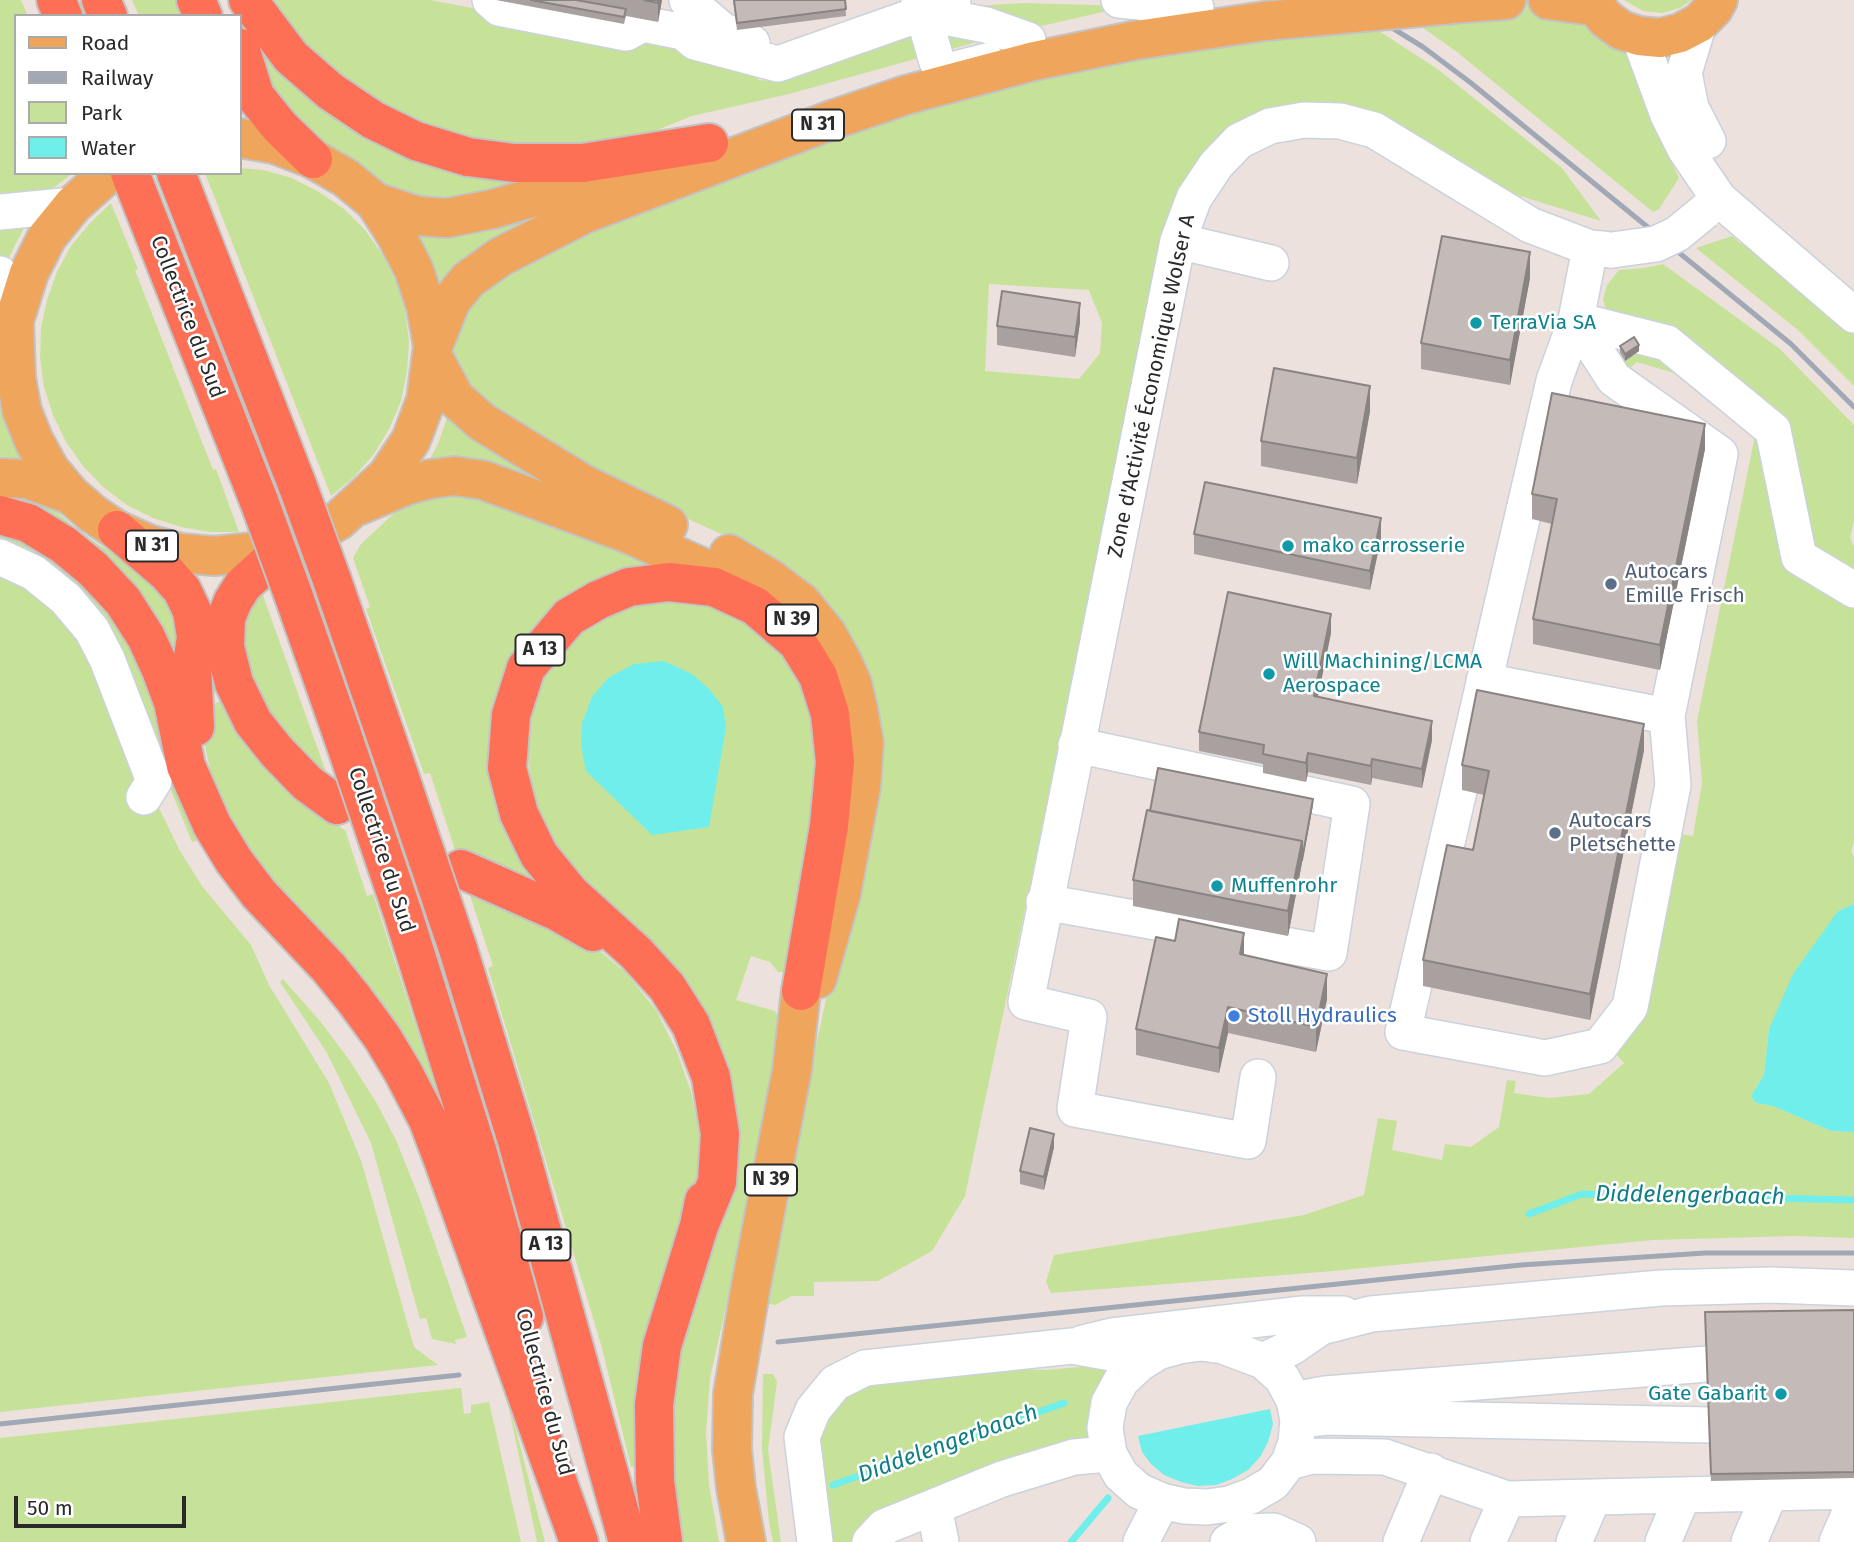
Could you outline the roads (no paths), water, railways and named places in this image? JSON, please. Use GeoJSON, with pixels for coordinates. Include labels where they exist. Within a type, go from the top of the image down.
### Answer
{"type":"FeatureCollection","features":[{"type":"Feature","properties":{"kind":"highway"},"geometry":{"type":"LineString","coordinates":[[248,0],[291,57],[330,91],[373,120],[415,141],[468,157],[514,163],[583,163],[709,144]]}},
{"type":"Feature","properties":{"kind":"highway"},"geometry":{"type":"LineString","coordinates":[[242,54],[255,96],[280,127],[313,159]]}},
{"type":"Feature","properties":{"kind":"highway","name":"Collectrice du Sud"},"geometry":{"type":"LineString","coordinates":[[116,177],[145,210],[259,501],[342,734],[403,914],[477,1150],[551,1414],[581,1542]]}},
{"type":"Feature","properties":{"kind":"highway","name":"Collectrice du Sud"},"geometry":{"type":"LineString","coordinates":[[180,183],[332,580],[458,949],[517,1141],[628,1542]]}},
{"type":"Feature","properties":{"kind":"highway","name":"A 13"},"geometry":{"type":"LineString","coordinates":[[0,514],[28,523],[64,545],[93,569],[123,601],[146,637],[162,670],[173,702],[186,766],[212,825],[259,894],[329,968],[382,1037],[428,1121],[581,1542]]}},
{"type":"Feature","properties":{"kind":"highway","name":"A 13"},"geometry":{"type":"LineString","coordinates":[[117,530],[166,572],[182,590],[192,611],[196,637],[192,665],[192,699],[198,764],[212,825]]}},
{"type":"Feature","properties":{"kind":"highway"},"geometry":{"type":"LineString","coordinates":[[265,552],[233,601],[226,618],[225,647],[234,682],[253,722],[277,752],[307,783],[337,805]]}},
{"type":"Feature","properties":{"kind":"highway","name":"A 13"},"geometry":{"type":"LineString","coordinates":[[663,1542],[655,1482],[654,1405],[662,1346],[699,1226],[717,1182],[720,1135],[711,1077],[691,1026],[659,978],[636,953],[570,893],[539,855],[519,814],[507,768],[510,715],[526,668],[569,617],[598,600],[629,587],[669,582],[714,587],[755,606],[797,642],[818,676],[830,714],[835,762],[829,826],[801,991]]}},
{"type":"Feature","properties":{"kind":"highway","name":"A 13"},"geometry":{"type":"LineString","coordinates":[[461,869],[558,912],[595,933],[631,964],[665,1002],[689,1044],[702,1090],[709,1131],[707,1180],[699,1226]]}},
{"type":"Feature","properties":{"kind":"main road","name":"N 31"},"geometry":{"type":"LineString","coordinates":[[374,202],[418,216],[447,218],[481,212],[600,180],[709,144],[861,85],[937,62],[1138,17],[1235,8],[1506,0]]}},
{"type":"Feature","properties":{"kind":"main road"},"geometry":{"type":"LineString","coordinates":[[1548,0],[1592,3],[1606,19],[1621,30],[1639,36],[1660,38],[1680,33],[1708,12]]}},
{"type":"Feature","properties":{"kind":"main road","name":"N 31"},"geometry":{"type":"LineString","coordinates":[[116,177],[72,205],[47,237],[9,312],[22,411],[34,442],[50,470],[71,495],[117,530],[148,544],[180,553],[214,556],[265,552],[321,532],[357,506],[387,476],[411,440],[426,400],[433,352],[451,301],[468,280],[500,257],[584,214],[832,120],[906,95],[1034,61],[1093,49],[1235,8]]}},
{"type":"Feature","properties":{"kind":"main road","name":"N 31"},"geometry":{"type":"LineString","coordinates":[[242,138],[274,144],[313,159],[346,178],[374,202],[396,235],[414,270],[426,307],[433,352]]}},
{"type":"Feature","properties":{"kind":"main road","name":"N 39"},"geometry":{"type":"LineString","coordinates":[[433,352],[455,398],[482,422],[583,484],[734,556],[769,578],[801,602],[827,634],[843,663],[852,683],[864,743],[861,787],[841,894],[792,1070]]}},
{"type":"Feature","properties":{"kind":"main road","name":"N 39"},"geometry":{"type":"LineString","coordinates":[[357,506],[405,486],[454,476],[483,480],[629,534],[757,592],[809,636],[826,662],[841,694],[850,737],[850,777],[841,828],[801,991],[792,1070],[733,1394],[732,1448],[746,1542]]}},
{"type":"Feature","properties":{"kind":"main road","name":"N 31"},"geometry":{"type":"LineString","coordinates":[[0,478],[27,479],[71,495]]}},
{"type":"Feature","properties":{"kind":"street"},"geometry":{"type":"LineString","coordinates":[[489,0],[499,8],[626,33],[643,24],[683,32],[695,42],[778,64],[931,4],[1028,40]]}},
{"type":"Feature","properties":{"kind":"street"},"geometry":{"type":"LineString","coordinates":[[687,0],[722,30],[752,44],[780,49],[814,50]]}},
{"type":"Feature","properties":{"kind":"street"},"geometry":{"type":"LineString","coordinates":[[1119,0],[1235,8]]}},
{"type":"Feature","properties":{"kind":"street"},"geometry":{"type":"LineString","coordinates":[[931,4],[937,62],[948,71],[1031,50],[1093,49]]}},
{"type":"Feature","properties":{"kind":"street"},"geometry":{"type":"LineString","coordinates":[[1708,12],[1684,73],[1690,108],[1705,136],[1718,195]]}},
{"type":"Feature","properties":{"kind":"street"},"geometry":{"type":"LineString","coordinates":[[1639,36],[1668,115],[1685,149],[1718,195],[1854,315]]}},
{"type":"Feature","properties":{"kind":"street","name":"Zone d'Activité Économique Wolser A"},"geometry":{"type":"LineString","coordinates":[[1258,1077],[1248,1142],[1075,1109],[1089,1017],[1026,1002],[1178,242],[1194,198],[1216,164],[1239,141],[1270,125],[1304,120],[1340,121],[1374,130],[1530,225],[1601,249]]}},
{"type":"Feature","properties":{"kind":"street"},"geometry":{"type":"LineString","coordinates":[[1576,320],[1614,379],[1720,454],[1667,716],[1673,785],[1630,1007],[1600,1046],[1545,1058],[1403,1032],[1554,381],[1601,249],[1656,244],[1677,234],[1718,195]]}},
{"type":"Feature","properties":{"kind":"street"},"geometry":{"type":"LineString","coordinates":[[0,212],[72,205]]}},
{"type":"Feature","properties":{"kind":"street"},"geometry":{"type":"LineString","coordinates":[[1178,242],[1270,263]]}},
{"type":"Feature","properties":{"kind":"street"},"geometry":{"type":"LineString","coordinates":[[1576,320],[1667,342],[1773,430],[1799,557],[1854,590]]}},
{"type":"Feature","properties":{"kind":"street"},"geometry":{"type":"LineString","coordinates":[[0,556],[34,573],[66,599],[92,630],[107,659],[154,781],[144,797]]}},
{"type":"Feature","properties":{"kind":"street"},"geometry":{"type":"LineString","coordinates":[[1484,681],[1667,716]]}},
{"type":"Feature","properties":{"kind":"street"},"geometry":{"type":"LineString","coordinates":[[1044,902],[1329,953],[1352,804],[1076,745]]}},
{"type":"Feature","properties":{"kind":"street"},"geometry":{"type":"LineString","coordinates":[[815,1542],[803,1437],[813,1410],[835,1383],[865,1368],[1072,1346],[1112,1336],[1303,1314],[1371,1314],[1661,1288],[1854,1288]]}},
{"type":"Feature","properties":{"kind":"street"},"geometry":{"type":"LineString","coordinates":[[1262,1361],[1292,1347],[1321,1327],[1371,1314]]}},
{"type":"Feature","properties":{"kind":"street"},"geometry":{"type":"LineString","coordinates":[[1201,1343],[1223,1346],[1262,1361],[1282,1378],[1296,1410],[1296,1442],[1289,1462],[1273,1483],[1251,1496],[1229,1504],[1184,1506],[1161,1501],[1139,1491],[1121,1475],[1109,1454],[1105,1428],[1109,1403],[1121,1381],[1139,1364],[1169,1349],[1201,1343]]}},
{"type":"Feature","properties":{"kind":"street"},"geometry":{"type":"LineString","coordinates":[[1072,1346],[1111,1353],[1139,1364]]}},
{"type":"Feature","properties":{"kind":"street"},"geometry":{"type":"LineString","coordinates":[[1296,1410],[1325,1394],[1707,1364]]}},
{"type":"Feature","properties":{"kind":"street"},"geometry":{"type":"LineString","coordinates":[[1296,1410],[1328,1417],[1710,1424]]}},
{"type":"Feature","properties":{"kind":"street"},"geometry":{"type":"LineString","coordinates":[[903,1530],[1002,1479],[1074,1457],[1109,1454]]}},
{"type":"Feature","properties":{"kind":"street"},"geometry":{"type":"LineString","coordinates":[[1289,1462],[1311,1456],[1385,1457],[1507,1499],[1854,1491]]}},
{"type":"Feature","properties":{"kind":"street"},"geometry":{"type":"LineString","coordinates":[[1401,1542],[1431,1471]]}},
{"type":"Feature","properties":{"kind":"street"},"geometry":{"type":"LineString","coordinates":[[1749,1542],[1770,1493]]}},
{"type":"Feature","properties":{"kind":"street"},"geometry":{"type":"LineString","coordinates":[[1663,1542],[1683,1495]]}},
{"type":"Feature","properties":{"kind":"street"},"geometry":{"type":"LineString","coordinates":[[1574,1542],[1594,1498]]}},
{"type":"Feature","properties":{"kind":"street"},"geometry":{"type":"LineString","coordinates":[[1488,1542],[1507,1499]]}},
{"type":"Feature","properties":{"kind":"street"},"geometry":{"type":"LineString","coordinates":[[1141,1542],[1161,1501]]}},
{"type":"Feature","properties":{"kind":"street"},"geometry":{"type":"LineString","coordinates":[[1837,1542],[1854,1503]]}},
{"type":"Feature","properties":{"kind":"street"},"geometry":{"type":"LineString","coordinates":[[903,1530],[942,1542]]}},
{"type":"Feature","properties":{"kind":"street"},"geometry":{"type":"LineString","coordinates":[[1228,1542],[1245,1532],[1273,1531],[1298,1542]]}},
{"type":"Feature","properties":{"kind":"water"},"geometry":{"type":"Polygon","coordinates":[[[664,661],[692,674],[709,689],[723,707],[726,727],[709,827],[652,835],[586,771],[581,745],[582,723],[592,697],[608,678],[634,664],[664,661]]]}},
{"type":"Feature","properties":{"kind":"water"},"geometry":{"type":"Polygon","coordinates":[[[1854,904],[1854,1132],[1831,1131],[1773,1106],[1756,1103],[1751,1096],[1764,1075],[1769,1029],[1793,974],[1838,911],[1854,904]]]}},
{"type":"Feature","properties":{"kind":"water"},"geometry":{"type":"Polygon","coordinates":[[[1270,1409],[1273,1424],[1260,1457],[1248,1470],[1216,1485],[1198,1486],[1164,1475],[1142,1452],[1138,1436],[1270,1409]]]}},
{"type":"Feature","properties":{"kind":"waterway","name":"Diddelengerbaach"},"geometry":{"type":"LineString","coordinates":[[1529,1214],[1582,1194],[1854,1200]]}},
{"type":"Feature","properties":{"kind":"waterway","name":"Diddelengerbaach"},"geometry":{"type":"LineString","coordinates":[[833,1485],[1064,1403]]}},
{"type":"Feature","properties":{"kind":"waterway"},"geometry":{"type":"LineString","coordinates":[[1071,1542],[1108,1498]]}},
{"type":"Feature","properties":{"kind":"railway"},"geometry":{"type":"LineString","coordinates":[[1347,0],[1423,47],[1471,83],[1791,344],[1854,407]]}},
{"type":"Feature","properties":{"kind":"railway"},"geometry":{"type":"LineString","coordinates":[[778,1342],[1521,1265],[1705,1253],[1854,1253]]}},
{"type":"Feature","properties":{"kind":"railway"},"geometry":{"type":"LineString","coordinates":[[0,1424],[459,1375]]}},
{"type":"Feature","properties":{"kind":"place","name":"TerraVia SA"},"geometry":{"type":"Point","coordinates":[1476,323]}},
{"type":"Feature","properties":{"kind":"place","name":"mako carrosserie"},"geometry":{"type":"Point","coordinates":[1288,546]}},
{"type":"Feature","properties":{"kind":"place","name":"Autocars Emille Frisch"},"geometry":{"type":"Point","coordinates":[1611,584]}},
{"type":"Feature","properties":{"kind":"place","name":"Will Machining/LCMA Aerospace"},"geometry":{"type":"Point","coordinates":[1269,674]}},
{"type":"Feature","properties":{"kind":"place","name":"Autocars Pletschette"},"geometry":{"type":"Point","coordinates":[1555,833]}},
{"type":"Feature","properties":{"kind":"place","name":"Muffenrohr"},"geometry":{"type":"Point","coordinates":[1217,886]}},
{"type":"Feature","properties":{"kind":"place","name":"Stoll Hydraulics"},"geometry":{"type":"Point","coordinates":[1234,1016]}},
{"type":"Feature","properties":{"kind":"place","name":"Gate Gabarit"},"geometry":{"type":"Point","coordinates":[1781,1394]}}]}
